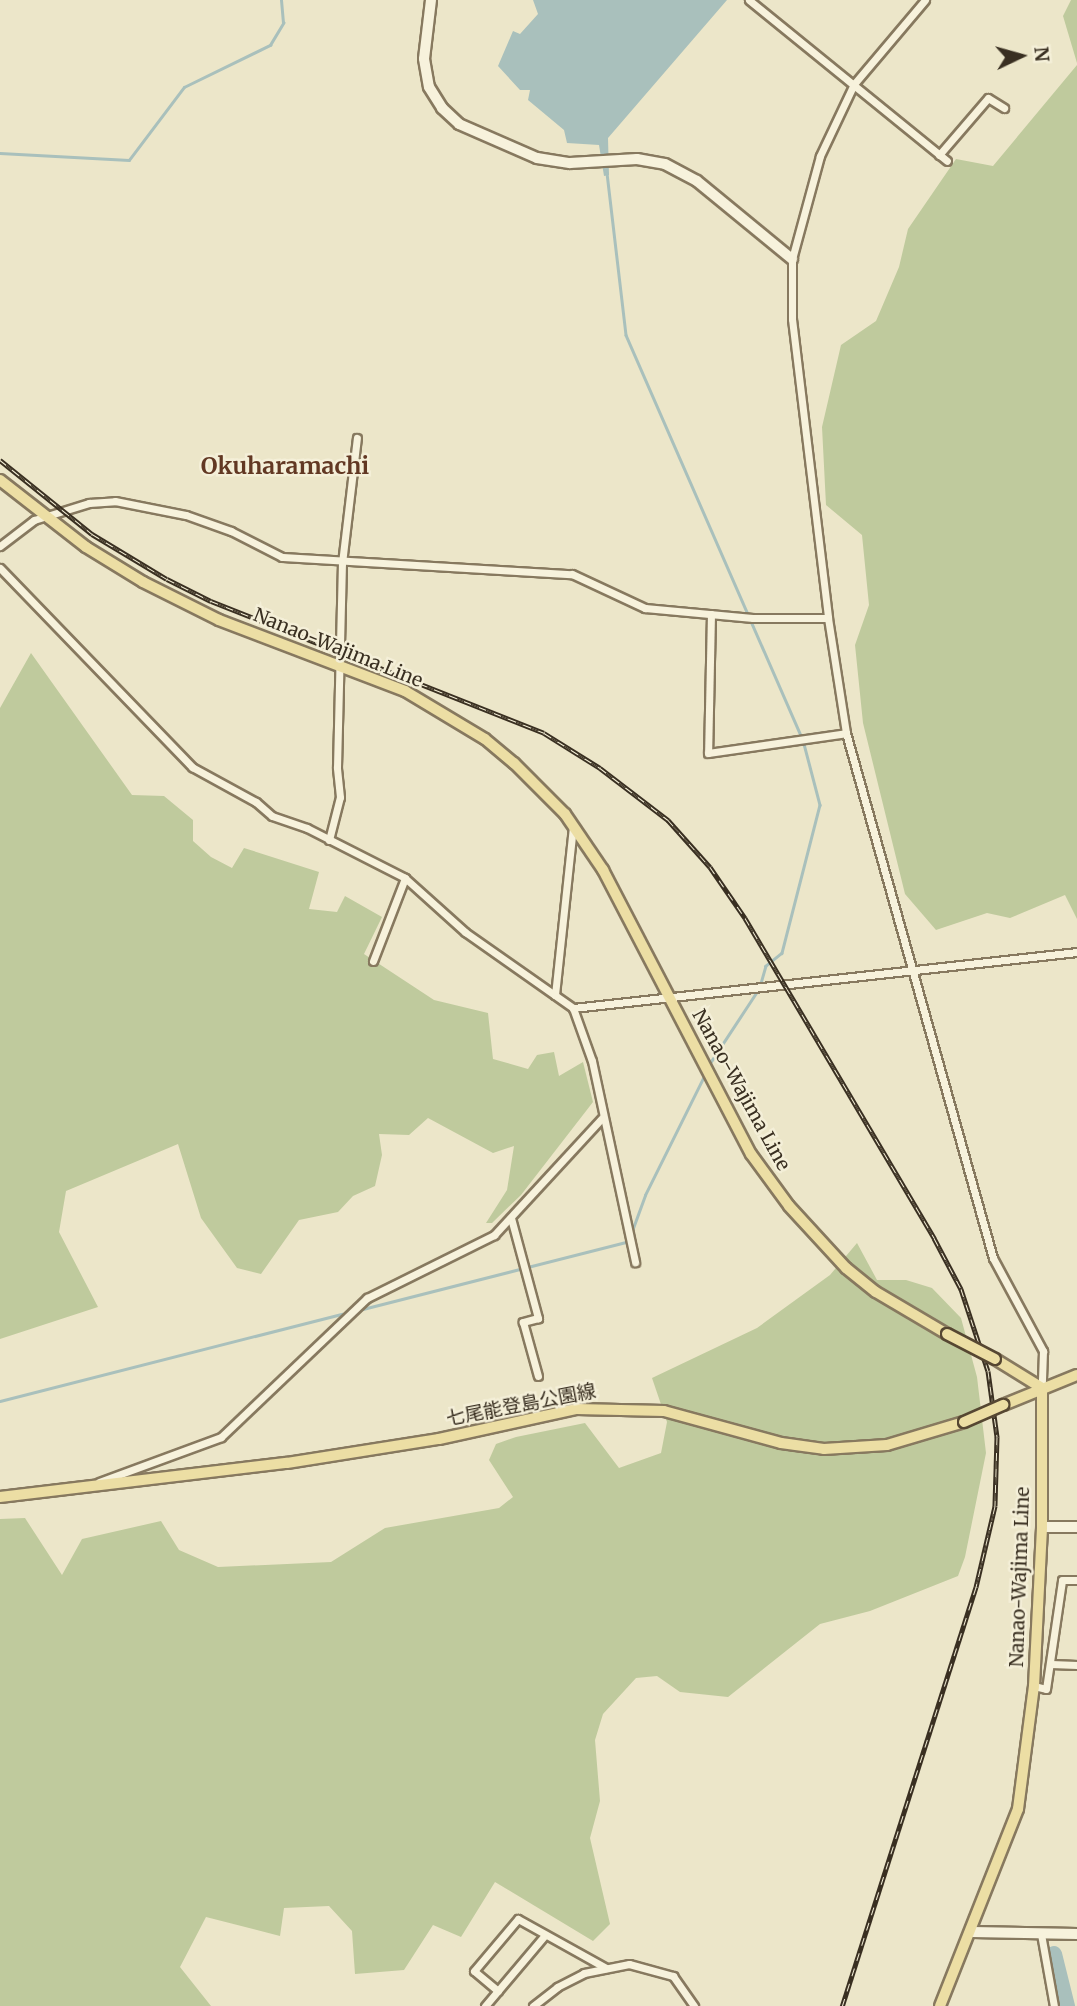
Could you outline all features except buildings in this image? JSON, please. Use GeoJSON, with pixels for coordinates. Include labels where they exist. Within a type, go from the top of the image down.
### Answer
{"type":"FeatureCollection","features":[{"type":"Feature","properties":{"kind":"main road","name":"Nanao-Wajima Line"},"geometry":{"type":"LineString","coordinates":[[0,480],[47,518],[112,564],[195,609],[405,691],[485,739],[539,787],[573,827],[617,893],[751,1154],[789,1206],[846,1268],[876,1293],[1042,1388],[1042,1527],[1034,1686],[1018,1809],[973,1932],[940,2006]]}},
{"type":"Feature","properties":{"kind":"main road","name":"七尾能登島公園線"},"geometry":{"type":"LineString","coordinates":[[0,1497],[287,1463],[439,1439],[577,1409],[664,1411],[781,1443],[824,1449],[903,1442],[964,1422],[1077,1375]]}},
{"type":"Feature","properties":{"kind":"street"},"geometry":{"type":"LineString","coordinates":[[431,0],[424,59],[429,87],[442,108],[460,124],[503,146],[537,158],[664,164],[697,181],[792,259]]}},
{"type":"Feature","properties":{"kind":"street"},"geometry":{"type":"LineString","coordinates":[[749,0],[947,161]]}},
{"type":"Feature","properties":{"kind":"street"},"geometry":{"type":"LineString","coordinates":[[925,0],[854,84],[820,156],[792,259],[792,319],[828,618],[846,733],[993,1258],[1042,1351],[1042,1388]]}},
{"type":"Feature","properties":{"kind":"street"},"geometry":{"type":"LineString","coordinates":[[940,155],[988,98],[1004,108]]}},
{"type":"Feature","properties":{"kind":"street"},"geometry":{"type":"LineString","coordinates":[[329,840],[340,797],[338,664],[342,563],[357,438]]}},
{"type":"Feature","properties":{"kind":"street"},"geometry":{"type":"LineString","coordinates":[[0,546],[34,520],[89,503],[144,505],[231,531],[282,557],[342,563],[572,574],[645,608],[753,618],[828,618]]}},
{"type":"Feature","properties":{"kind":"street"},"geometry":{"type":"LineString","coordinates":[[0,568],[192,767],[256,802],[272,816],[329,840],[405,878],[465,932],[573,1009],[593,1061],[602,1118],[635,1262]]}},
{"type":"Feature","properties":{"kind":"street"},"geometry":{"type":"LineString","coordinates":[[710,614],[708,753],[846,733]]}},
{"type":"Feature","properties":{"kind":"street"},"geometry":{"type":"LineString","coordinates":[[555,995],[573,827]]}},
{"type":"Feature","properties":{"kind":"street"},"geometry":{"type":"LineString","coordinates":[[373,961],[405,878]]}},
{"type":"Feature","properties":{"kind":"street"},"geometry":{"type":"LineString","coordinates":[[573,1009],[1077,952]]}},
{"type":"Feature","properties":{"kind":"street"},"geometry":{"type":"LineString","coordinates":[[89,1486],[221,1437],[367,1298],[494,1235],[602,1118]]}},
{"type":"Feature","properties":{"kind":"street"},"geometry":{"type":"LineString","coordinates":[[511,1217],[537,1318],[523,1322],[538,1376]]}},
{"type":"Feature","properties":{"kind":"street"},"geometry":{"type":"LineString","coordinates":[[1042,1527],[1077,1527]]}},
{"type":"Feature","properties":{"kind":"street"},"geometry":{"type":"LineString","coordinates":[[1034,1686],[1046,1689],[1062,1580],[1077,1580]]}},
{"type":"Feature","properties":{"kind":"street"},"geometry":{"type":"LineString","coordinates":[[1051,1664],[1077,1665]]}},
{"type":"Feature","properties":{"kind":"street"},"geometry":{"type":"LineString","coordinates":[[498,1991],[474,1971],[518,1919],[606,1968]]}},
{"type":"Feature","properties":{"kind":"street"},"geometry":{"type":"LineString","coordinates":[[973,1932],[1076,1932]]}},
{"type":"Feature","properties":{"kind":"street"},"geometry":{"type":"LineString","coordinates":[[1041,1934],[1054,2006]]}},
{"type":"Feature","properties":{"kind":"street"},"geometry":{"type":"LineString","coordinates":[[485,2006],[545,1935]]}},
{"type":"Feature","properties":{"kind":"street"},"geometry":{"type":"LineString","coordinates":[[533,2006],[557,1987],[606,1968],[637,1965],[673,1976],[694,2006]]}},
{"type":"Feature","properties":{"kind":"green space"},"geometry":{"type":"Polygon","coordinates":[[[1071,0],[1077,0],[1077,63],[1063,16],[1071,0]]]}},
{"type":"Feature","properties":{"kind":"green space"},"geometry":{"type":"Polygon","coordinates":[[[1077,65],[1077,919],[1065,895],[1010,918],[987,913],[936,930],[905,894],[863,723],[855,645],[869,605],[862,535],[826,505],[822,427],[841,345],[876,321],[899,267],[908,229],[956,159],[993,166],[1077,65]]]}},
{"type":"Feature","properties":{"kind":"green space"},"geometry":{"type":"Polygon","coordinates":[[[31,653],[132,795],[164,796],[193,820],[193,841],[211,857],[232,868],[244,848],[319,872],[309,909],[337,912],[345,896],[382,917],[364,954],[434,1000],[488,1013],[493,1059],[528,1069],[537,1055],[554,1052],[559,1076],[583,1062],[593,1102],[521,1195],[492,1223],[486,1223],[507,1190],[514,1146],[493,1153],[428,1118],[409,1135],[379,1134],[382,1155],[375,1186],[353,1196],[338,1212],[299,1220],[261,1274],[237,1268],[201,1218],[178,1144],[66,1191],[59,1232],[98,1307],[0,1339],[0,708],[31,653]]]}},
{"type":"Feature","properties":{"kind":"green space"},"geometry":{"type":"Polygon","coordinates":[[[857,1243],[877,1280],[906,1280],[932,1288],[961,1318],[977,1377],[986,1453],[965,1557],[958,1576],[870,1611],[820,1624],[728,1697],[680,1692],[657,1676],[636,1678],[603,1714],[595,1740],[600,1801],[590,1838],[610,1924],[593,1941],[495,1882],[461,1937],[433,1925],[404,1970],[355,1974],[352,1931],[329,1906],[284,1908],[280,1936],[206,1917],[180,1967],[211,2006],[0,2006],[0,1519],[25,1518],[62,1575],[82,1539],[161,1521],[179,1550],[218,1567],[331,1562],[385,1528],[499,1508],[513,1497],[489,1460],[496,1444],[516,1437],[585,1423],[619,1468],[661,1453],[667,1422],[652,1378],[757,1328],[830,1275],[857,1243]]]}},
{"type":"Feature","properties":{"kind":"water"},"geometry":{"type":"Polygon","coordinates":[[[533,0],[727,0],[608,138],[609,175],[604,176],[599,145],[567,143],[564,130],[528,100],[530,90],[520,90],[498,66],[513,31],[520,34],[538,14],[533,0]]]}},
{"type":"Feature","properties":{"kind":"waterway"},"geometry":{"type":"LineString","coordinates":[[0,153],[129,160],[184,87],[270,45],[283,23],[281,0]]}},
{"type":"Feature","properties":{"kind":"waterway"},"geometry":{"type":"LineString","coordinates":[[607,173],[626,335],[803,740],[820,805],[782,953],[766,966],[761,984]]}},
{"type":"Feature","properties":{"kind":"waterway"},"geometry":{"type":"LineString","coordinates":[[710,1063],[758,990]]}},
{"type":"Feature","properties":{"kind":"waterway"},"geometry":{"type":"LineString","coordinates":[[632,1231],[645,1195],[703,1078]]}},
{"type":"Feature","properties":{"kind":"waterway"},"geometry":{"type":"LineString","coordinates":[[359,1310],[625,1242]]}},
{"type":"Feature","properties":{"kind":"waterway"},"geometry":{"type":"LineString","coordinates":[[0,1401],[342,1314]]}},
{"type":"Feature","properties":{"kind":"waterway"},"geometry":{"type":"LineString","coordinates":[[1054,1954],[1067,2006]]}},
{"type":"Feature","properties":{"kind":"railway"},"geometry":{"type":"LineString","coordinates":[[0,460],[92,534],[167,579],[211,601],[544,733],[600,768],[668,820],[710,867],[745,918],[934,1238],[961,1289],[988,1371],[997,1437],[995,1506],[976,1587],[842,2006]]}},
{"type":"Feature","properties":{"kind":"district","name":"Okuharamachi"},"geometry":{"type":"Point","coordinates":[285,466]}}]}
